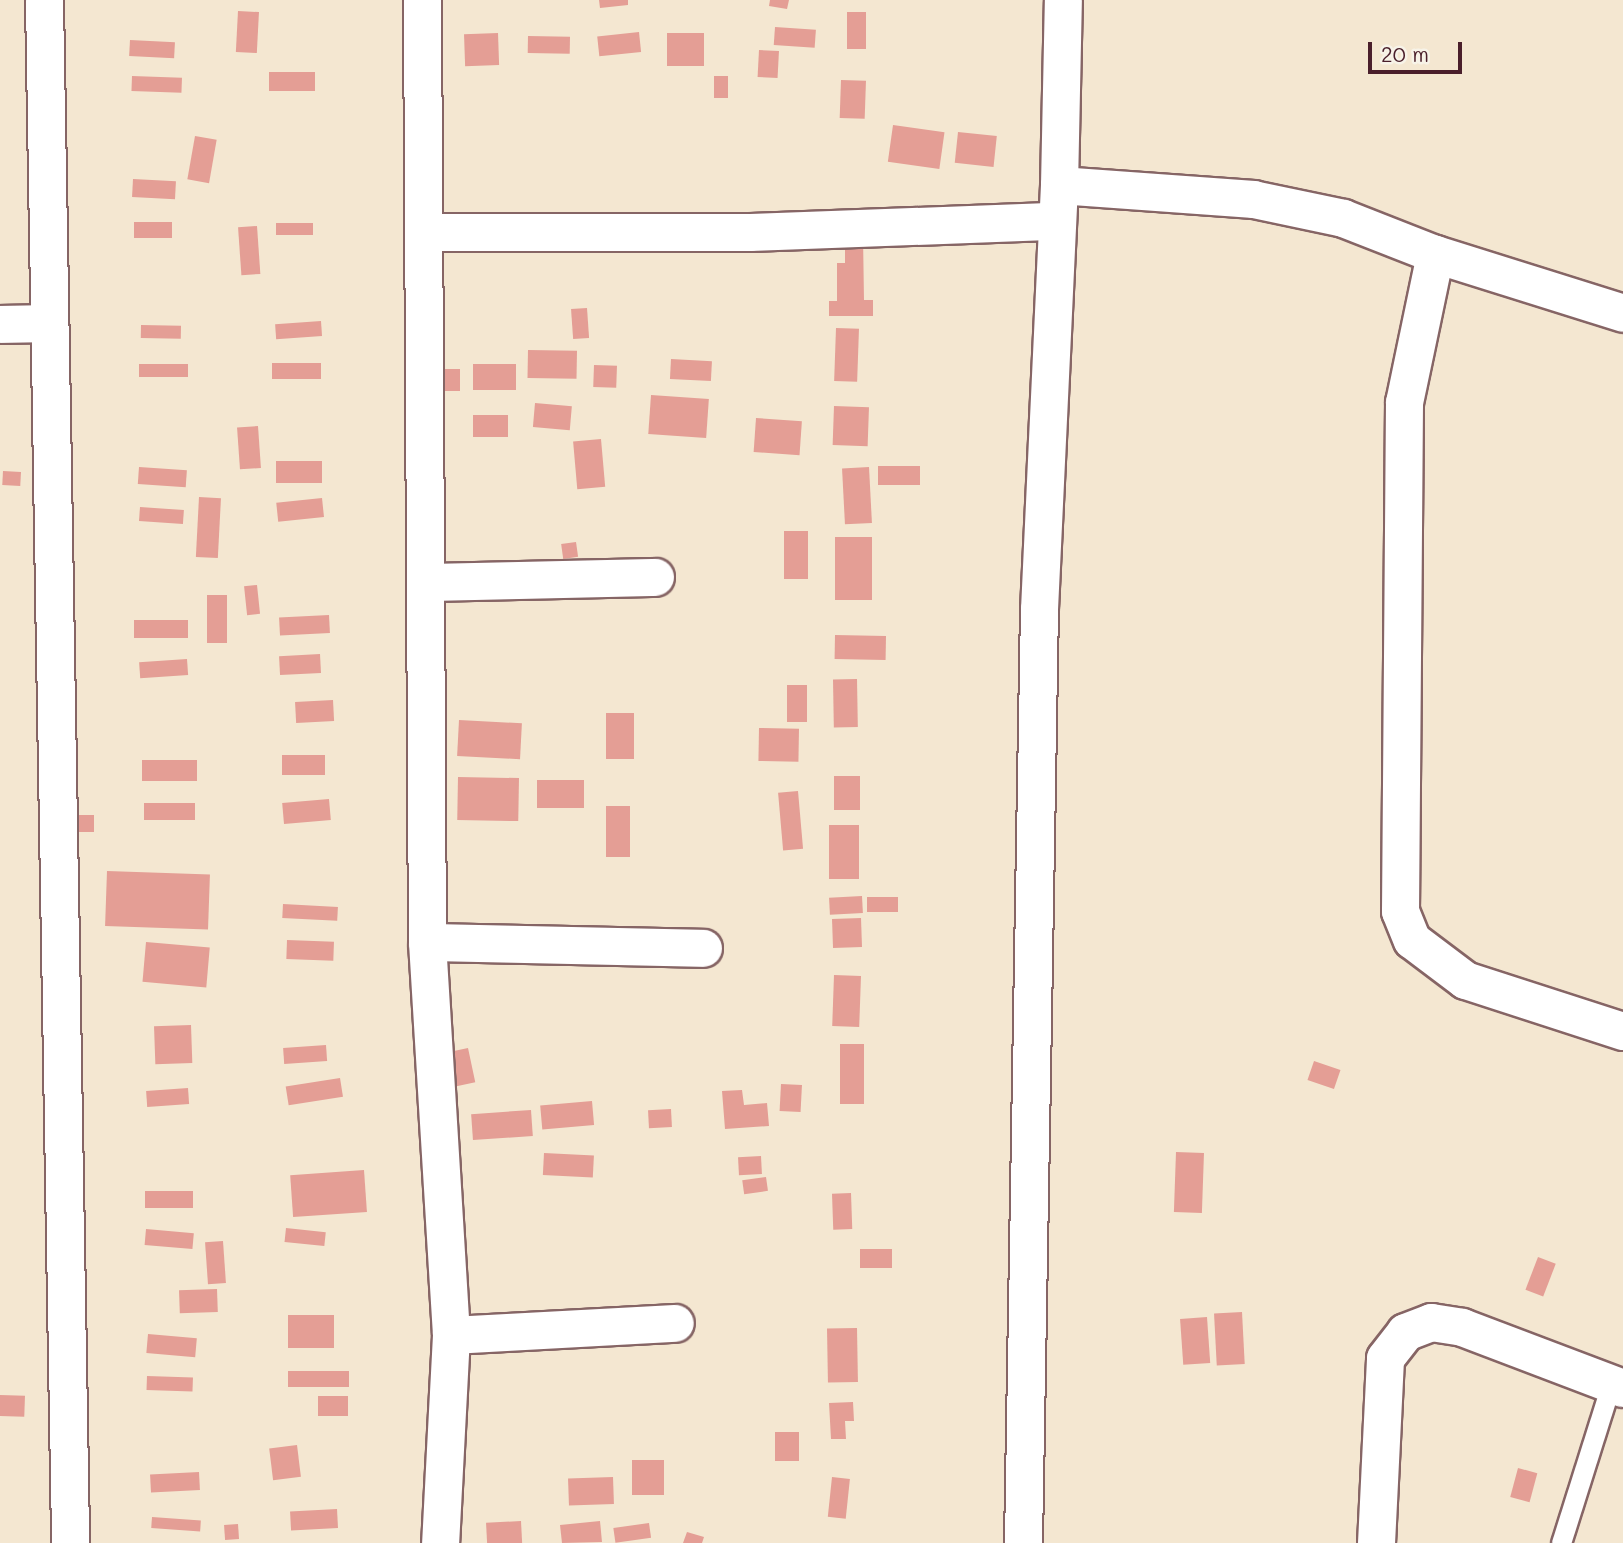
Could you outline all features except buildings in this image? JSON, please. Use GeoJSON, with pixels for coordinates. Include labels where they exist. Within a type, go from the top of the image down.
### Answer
{"type":"FeatureCollection","features":[{"type":"Feature","properties":{"kind":"street"},"geometry":{"type":"LineString","coordinates":[[44,0],[46,323],[70,1543]]}},
{"type":"Feature","properties":{"kind":"street"},"geometry":{"type":"LineString","coordinates":[[422,0],[427,942],[451,1335],[440,1543]]}},
{"type":"Feature","properties":{"kind":"street"},"geometry":{"type":"LineString","coordinates":[[1023,1543],[1039,609],[1055,221],[1059,184],[1063,0]]}},
{"type":"Feature","properties":{"kind":"street"},"geometry":{"type":"LineString","coordinates":[[1059,184],[1253,199],[1343,218],[1435,254],[1623,313]]}},
{"type":"Feature","properties":{"kind":"street"},"geometry":{"type":"LineString","coordinates":[[425,232],[750,232],[1055,221]]}},
{"type":"Feature","properties":{"kind":"street"},"geometry":{"type":"LineString","coordinates":[[1435,254],[1404,402],[1400,911],[1412,940],[1465,980],[1623,1031]]}},
{"type":"Feature","properties":{"kind":"street"},"geometry":{"type":"LineString","coordinates":[[0,324],[46,323]]}},
{"type":"Feature","properties":{"kind":"street"},"geometry":{"type":"LineString","coordinates":[[426,582],[655,578]]}},
{"type":"Feature","properties":{"kind":"street"},"geometry":{"type":"LineString","coordinates":[[427,942],[703,948]]}},
{"type":"Feature","properties":{"kind":"street"},"geometry":{"type":"LineString","coordinates":[[1376,1543],[1385,1358],[1405,1332],[1431,1322],[1462,1327],[1617,1386]]}},
{"type":"Feature","properties":{"kind":"street"},"geometry":{"type":"LineString","coordinates":[[451,1335],[675,1323]]}},
{"type":"Feature","properties":{"kind":"lane"},"geometry":{"type":"LineString","coordinates":[[1560,1543],[1617,1386]]}}]}
